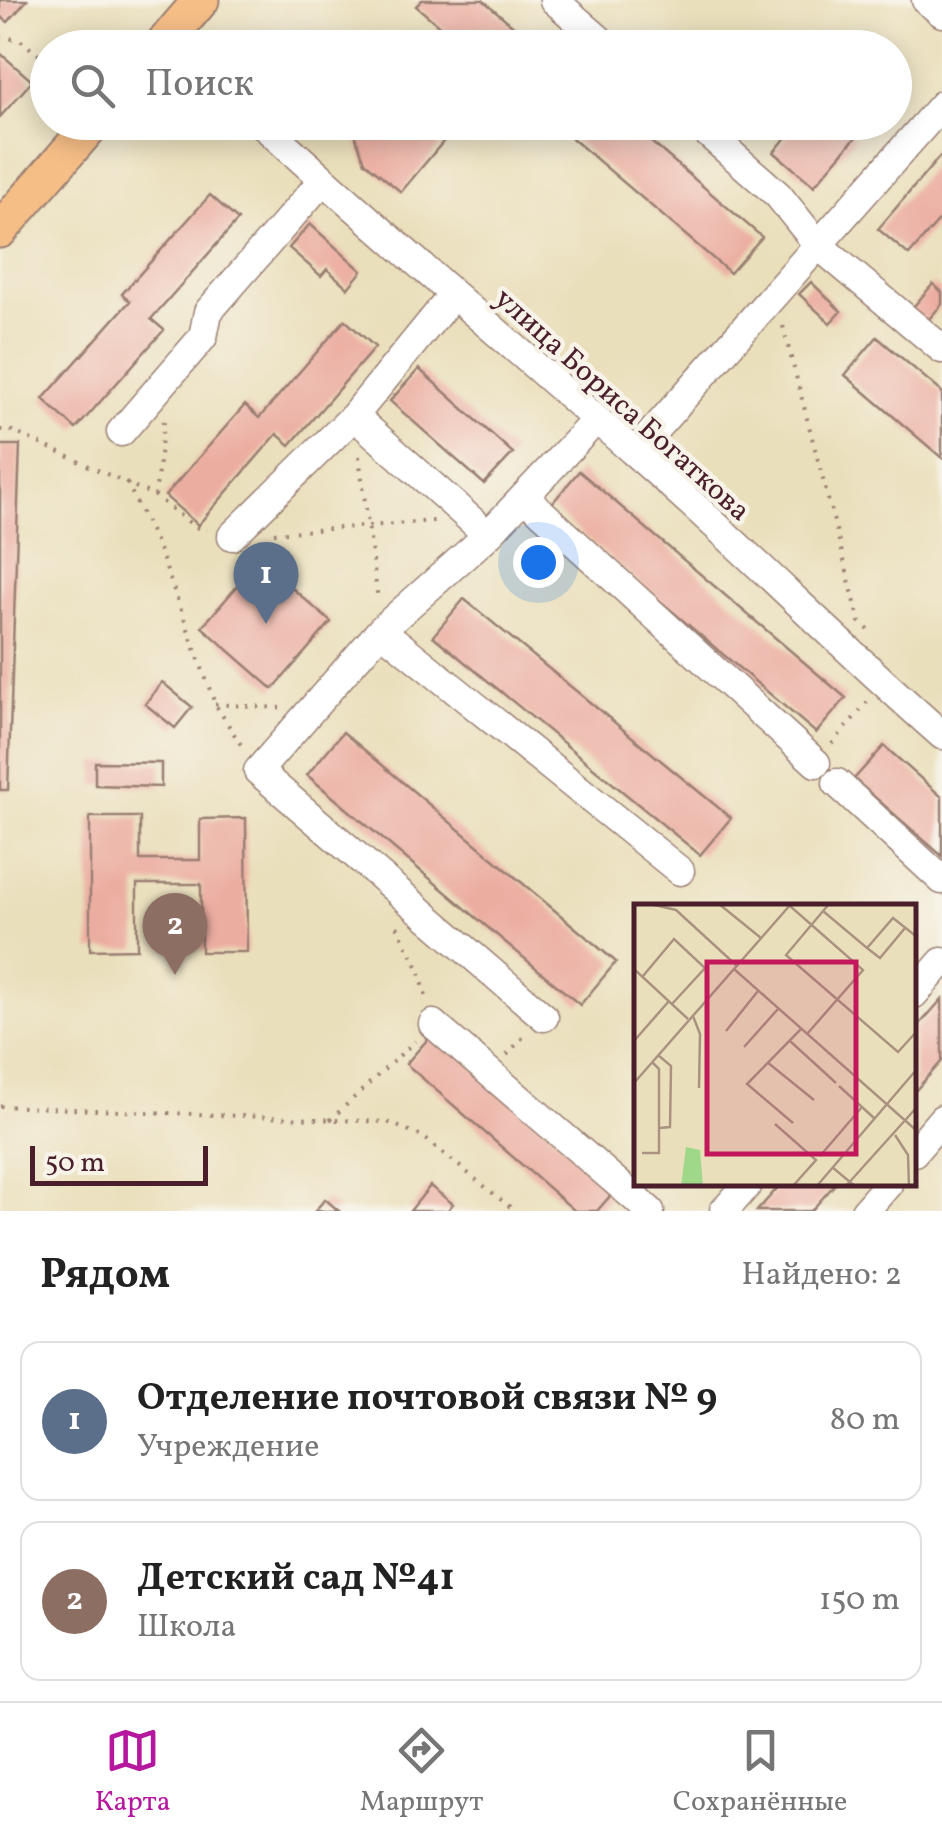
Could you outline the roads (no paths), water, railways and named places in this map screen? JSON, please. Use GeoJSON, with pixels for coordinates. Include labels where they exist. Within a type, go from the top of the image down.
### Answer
{"type":"FeatureCollection","features":[{"type":"Feature","properties":{"kind":"main road"},"geometry":{"type":"LineString","coordinates":[[0,230],[78,140]]}},
{"type":"Feature","properties":{"kind":"street"},"geometry":{"type":"LineString","coordinates":[[554,0],[588,30]]}},
{"type":"Feature","properties":{"kind":"street"},"geometry":{"type":"LineString","coordinates":[[926,0],[942,13]]}},
{"type":"Feature","properties":{"kind":"street"},"geometry":{"type":"LineString","coordinates":[[912,139],[942,104]]}},
{"type":"Feature","properties":{"kind":"street","name":"улица Бориса Богаткова"},"geometry":{"type":"LineString","coordinates":[[279,140],[452,296],[635,452],[942,734]]}},
{"type":"Feature","properties":{"kind":"street"},"geometry":{"type":"LineString","coordinates":[[716,140],[778,194],[818,244],[942,348]]}},
{"type":"Feature","properties":{"kind":"street"},"geometry":{"type":"LineString","coordinates":[[635,452],[911,140]]}},
{"type":"Feature","properties":{"kind":"street"},"geometry":{"type":"LineString","coordinates":[[121,432],[202,337],[208,312],[322,180]]}},
{"type":"Feature","properties":{"kind":"street"},"geometry":{"type":"LineString","coordinates":[[232,536],[354,416],[452,296]]}},
{"type":"Feature","properties":{"kind":"street"},"geometry":{"type":"LineString","coordinates":[[354,416],[488,535]]}},
{"type":"Feature","properties":{"kind":"street"},"geometry":{"type":"LineString","coordinates":[[544,1016],[258,771],[381,630],[526,498],[596,420]]}},
{"type":"Feature","properties":{"kind":"street"},"geometry":{"type":"LineString","coordinates":[[526,498],[816,763]]}},
{"type":"Feature","properties":{"kind":"street"},"geometry":{"type":"LineString","coordinates":[[381,630],[680,871]]}},
{"type":"Feature","properties":{"kind":"street"},"geometry":{"type":"LineString","coordinates":[[837,783],[942,880]]}},
{"type":"Feature","properties":{"kind":"street"},"geometry":{"type":"LineString","coordinates":[[917,991],[942,962]]}},
{"type":"Feature","properties":{"kind":"street"},"geometry":{"type":"LineString","coordinates":[[433,1024],[650,1211]]}},
{"type":"Feature","properties":{"kind":"street"},"geometry":{"type":"LineString","coordinates":[[917,1148],[942,1119]]}},
{"type":"Feature","properties":{"kind":"street"},"geometry":{"type":"LineString","coordinates":[[724,1211],[746,1186]]}},
{"type":"Feature","properties":{"kind":"street"},"geometry":{"type":"LineString","coordinates":[[865,1211],[886,1186]]}},
{"type":"Feature","properties":{"kind":"place","name":"Отделение почтовой связи № 9"},"geometry":{"type":"Point","coordinates":[266,624]}},
{"type":"Feature","properties":{"kind":"place","name":"Детский сад №41"},"geometry":{"type":"Point","coordinates":[175,975]}}]}
